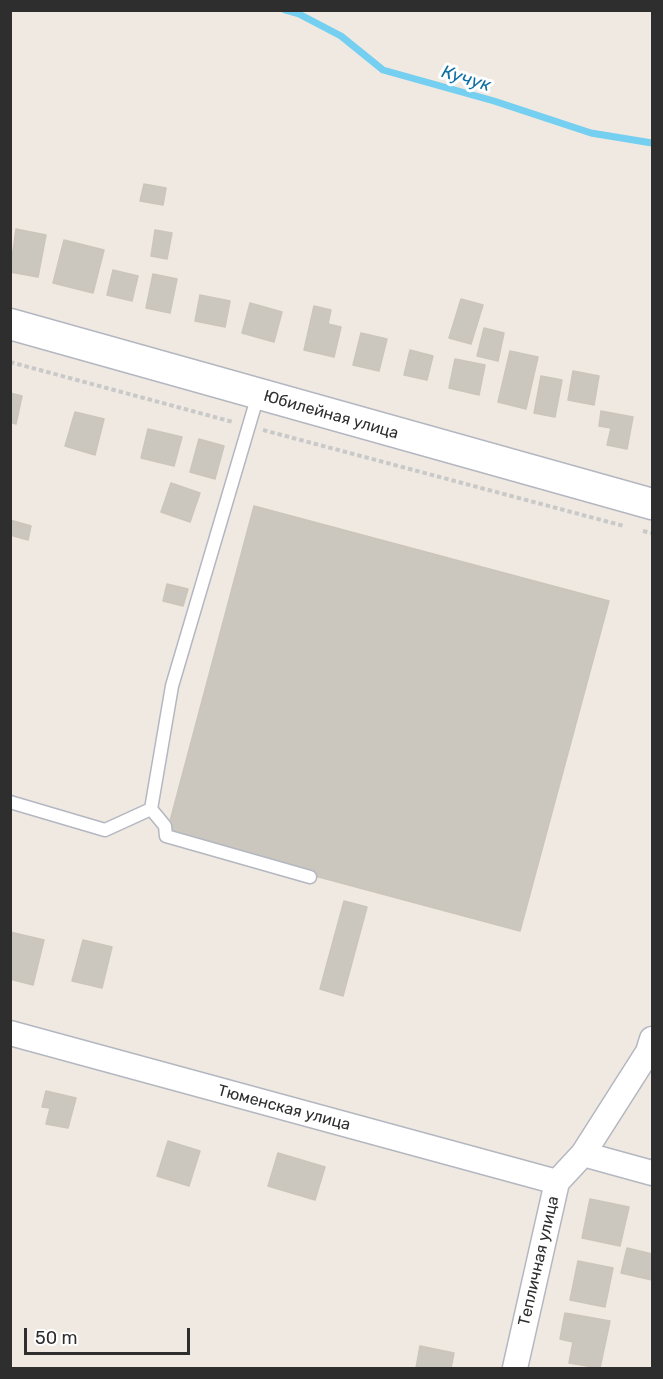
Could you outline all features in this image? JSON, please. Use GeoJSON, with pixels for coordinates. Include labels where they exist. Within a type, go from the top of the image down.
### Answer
{"type":"FeatureCollection","features":[{"type":"Feature","properties":{"kind":"street","name":"Юбилейная улица"},"geometry":{"type":"LineString","coordinates":[[10,324],[258,394],[647,517]]}},
{"type":"Feature","properties":{"kind":"street","name":"Тюменская улица"},"geometry":{"type":"LineString","coordinates":[[10,1033],[557,1182]]}},
{"type":"Feature","properties":{"kind":"street","name":"Тепличная улица"},"geometry":{"type":"LineString","coordinates":[[515,1368],[557,1182],[583,1154],[648,1052],[652,1039]]}},
{"type":"Feature","properties":{"kind":"street"},"geometry":{"type":"LineString","coordinates":[[583,1154],[652,1173]]}},
{"type":"Feature","properties":{"kind":"lane"},"geometry":{"type":"LineString","coordinates":[[258,394],[172,686],[151,809],[165,826],[166,836],[310,877]]}},
{"type":"Feature","properties":{"kind":"lane"},"geometry":{"type":"LineString","coordinates":[[10,802],[105,830],[151,809]]}},
{"type":"Feature","properties":{"kind":"path"},"geometry":{"type":"LineString","coordinates":[[10,362],[630,527]]}},
{"type":"Feature","properties":{"kind":"path"},"geometry":{"type":"LineString","coordinates":[[647,517],[652,533]]}},
{"type":"Feature","properties":{"kind":"building"},"geometry":{"type":"Polygon","coordinates":[[[144,184],[166,188],[163,205],[140,201],[144,184]]]}},
{"type":"Feature","properties":{"kind":"building"},"geometry":{"type":"Polygon","coordinates":[[[16,229],[46,235],[38,277],[10,272],[16,229]]]}},
{"type":"Feature","properties":{"kind":"building"},"geometry":{"type":"Polygon","coordinates":[[[155,230],[172,233],[167,259],[151,256],[155,230]]]}},
{"type":"Feature","properties":{"kind":"building"},"geometry":{"type":"Polygon","coordinates":[[[64,240],[104,250],[93,293],[53,283],[64,240]]]}},
{"type":"Feature","properties":{"kind":"building"},"geometry":{"type":"Polygon","coordinates":[[[113,270],[138,276],[132,301],[107,295],[113,270]]]}},
{"type":"Feature","properties":{"kind":"building"},"geometry":{"type":"Polygon","coordinates":[[[153,274],[177,279],[170,313],[146,308],[153,274]]]}},
{"type":"Feature","properties":{"kind":"building"},"geometry":{"type":"Polygon","coordinates":[[[200,295],[230,301],[225,327],[195,321],[200,295]]]}},
{"type":"Feature","properties":{"kind":"building"},"geometry":{"type":"Polygon","coordinates":[[[461,299],[483,305],[471,344],[449,338],[461,299]]]}},
{"type":"Feature","properties":{"kind":"building"},"geometry":{"type":"Polygon","coordinates":[[[250,303],[282,312],[274,342],[242,333],[250,303]]]}},
{"type":"Feature","properties":{"kind":"building"},"geometry":{"type":"Polygon","coordinates":[[[314,306],[331,310],[328,324],[341,327],[334,357],[304,350],[314,306]]]}},
{"type":"Feature","properties":{"kind":"building"},"geometry":{"type":"Polygon","coordinates":[[[484,328],[504,333],[498,361],[477,356],[484,328]]]}},
{"type":"Feature","properties":{"kind":"building"},"geometry":{"type":"Polygon","coordinates":[[[361,333],[387,339],[379,371],[353,365],[361,333]]]}},
{"type":"Feature","properties":{"kind":"building"},"geometry":{"type":"Polygon","coordinates":[[[410,350],[433,356],[427,380],[404,375],[410,350]]]}},
{"type":"Feature","properties":{"kind":"building"},"geometry":{"type":"Polygon","coordinates":[[[510,351],[538,357],[526,409],[498,402],[510,351]]]}},
{"type":"Feature","properties":{"kind":"building"},"geometry":{"type":"Polygon","coordinates":[[[455,359],[485,365],[479,395],[449,388],[455,359]]]}},
{"type":"Feature","properties":{"kind":"building"},"geometry":{"type":"Polygon","coordinates":[[[573,371],[599,376],[594,405],[568,400],[573,371]]]}},
{"type":"Feature","properties":{"kind":"building"},"geometry":{"type":"Polygon","coordinates":[[[541,376],[562,380],[555,417],[534,413],[541,376]]]}},
{"type":"Feature","properties":{"kind":"building"},"geometry":{"type":"Polygon","coordinates":[[[10,393],[22,396],[16,424],[10,422],[10,393]]]}},
{"type":"Feature","properties":{"kind":"building"},"geometry":{"type":"Polygon","coordinates":[[[601,411],[633,417],[627,449],[607,445],[611,428],[599,426],[601,411]]]}},
{"type":"Feature","properties":{"kind":"building"},"geometry":{"type":"Polygon","coordinates":[[[75,412],[104,419],[95,455],[65,446],[75,412]]]}},
{"type":"Feature","properties":{"kind":"building"},"geometry":{"type":"Polygon","coordinates":[[[148,429],[182,437],[174,466],[141,458],[148,429]]]}},
{"type":"Feature","properties":{"kind":"building"},"geometry":{"type":"Polygon","coordinates":[[[199,439],[224,446],[215,479],[190,472],[199,439]]]}},
{"type":"Feature","properties":{"kind":"building"},"geometry":{"type":"Polygon","coordinates":[[[171,483],[200,493],[190,522],[161,512],[171,483]]]}},
{"type":"Feature","properties":{"kind":"building"},"geometry":{"type":"Polygon","coordinates":[[[254,506],[609,601],[520,931],[166,836],[254,506]]]}},
{"type":"Feature","properties":{"kind":"building"},"geometry":{"type":"Polygon","coordinates":[[[10,520],[31,526],[28,540],[10,535],[10,520]]]}},
{"type":"Feature","properties":{"kind":"building"},"geometry":{"type":"Polygon","coordinates":[[[167,584],[188,589],[183,606],[163,601],[167,584]]]}},
{"type":"Feature","properties":{"kind":"building"},"geometry":{"type":"Polygon","coordinates":[[[344,901],[367,907],[343,996],[320,989],[344,901]]]}},
{"type":"Feature","properties":{"kind":"building"},"geometry":{"type":"Polygon","coordinates":[[[10,932],[44,940],[33,985],[10,979],[10,932]]]}},
{"type":"Feature","properties":{"kind":"building"},"geometry":{"type":"Polygon","coordinates":[[[83,940],[112,947],[102,988],[72,981],[83,940]]]}},
{"type":"Feature","properties":{"kind":"building"},"geometry":{"type":"Polygon","coordinates":[[[46,1091],[76,1098],[68,1128],[46,1124],[50,1108],[42,1107],[46,1091]]]}},
{"type":"Feature","properties":{"kind":"building"},"geometry":{"type":"Polygon","coordinates":[[[168,1141],[200,1151],[189,1186],[157,1176],[168,1141]]]}},
{"type":"Feature","properties":{"kind":"building"},"geometry":{"type":"Polygon","coordinates":[[[278,1153],[325,1167],[315,1200],[268,1186],[278,1153]]]}},
{"type":"Feature","properties":{"kind":"building"},"geometry":{"type":"Polygon","coordinates":[[[590,1199],[629,1207],[620,1246],[582,1238],[590,1199]]]}},
{"type":"Feature","properties":{"kind":"building"},"geometry":{"type":"Polygon","coordinates":[[[627,1248],[652,1254],[652,1280],[621,1273],[627,1248]]]}},
{"type":"Feature","properties":{"kind":"building"},"geometry":{"type":"Polygon","coordinates":[[[578,1261],[613,1268],[605,1307],[570,1300],[578,1261]]]}},
{"type":"Feature","properties":{"kind":"building"},"geometry":{"type":"Polygon","coordinates":[[[565,1313],[610,1321],[600,1368],[569,1363],[573,1342],[560,1339],[565,1313]]]}},
{"type":"Feature","properties":{"kind":"building"},"geometry":{"type":"Polygon","coordinates":[[[420,1346],[454,1353],[451,1368],[416,1368],[420,1346]]]}},
{"type":"Feature","properties":{"kind":"waterway","name":"Кучук"},"geometry":{"type":"LineString","coordinates":[[285,10],[299,14],[341,36],[383,70],[494,101],[591,133],[652,143]]}}]}
